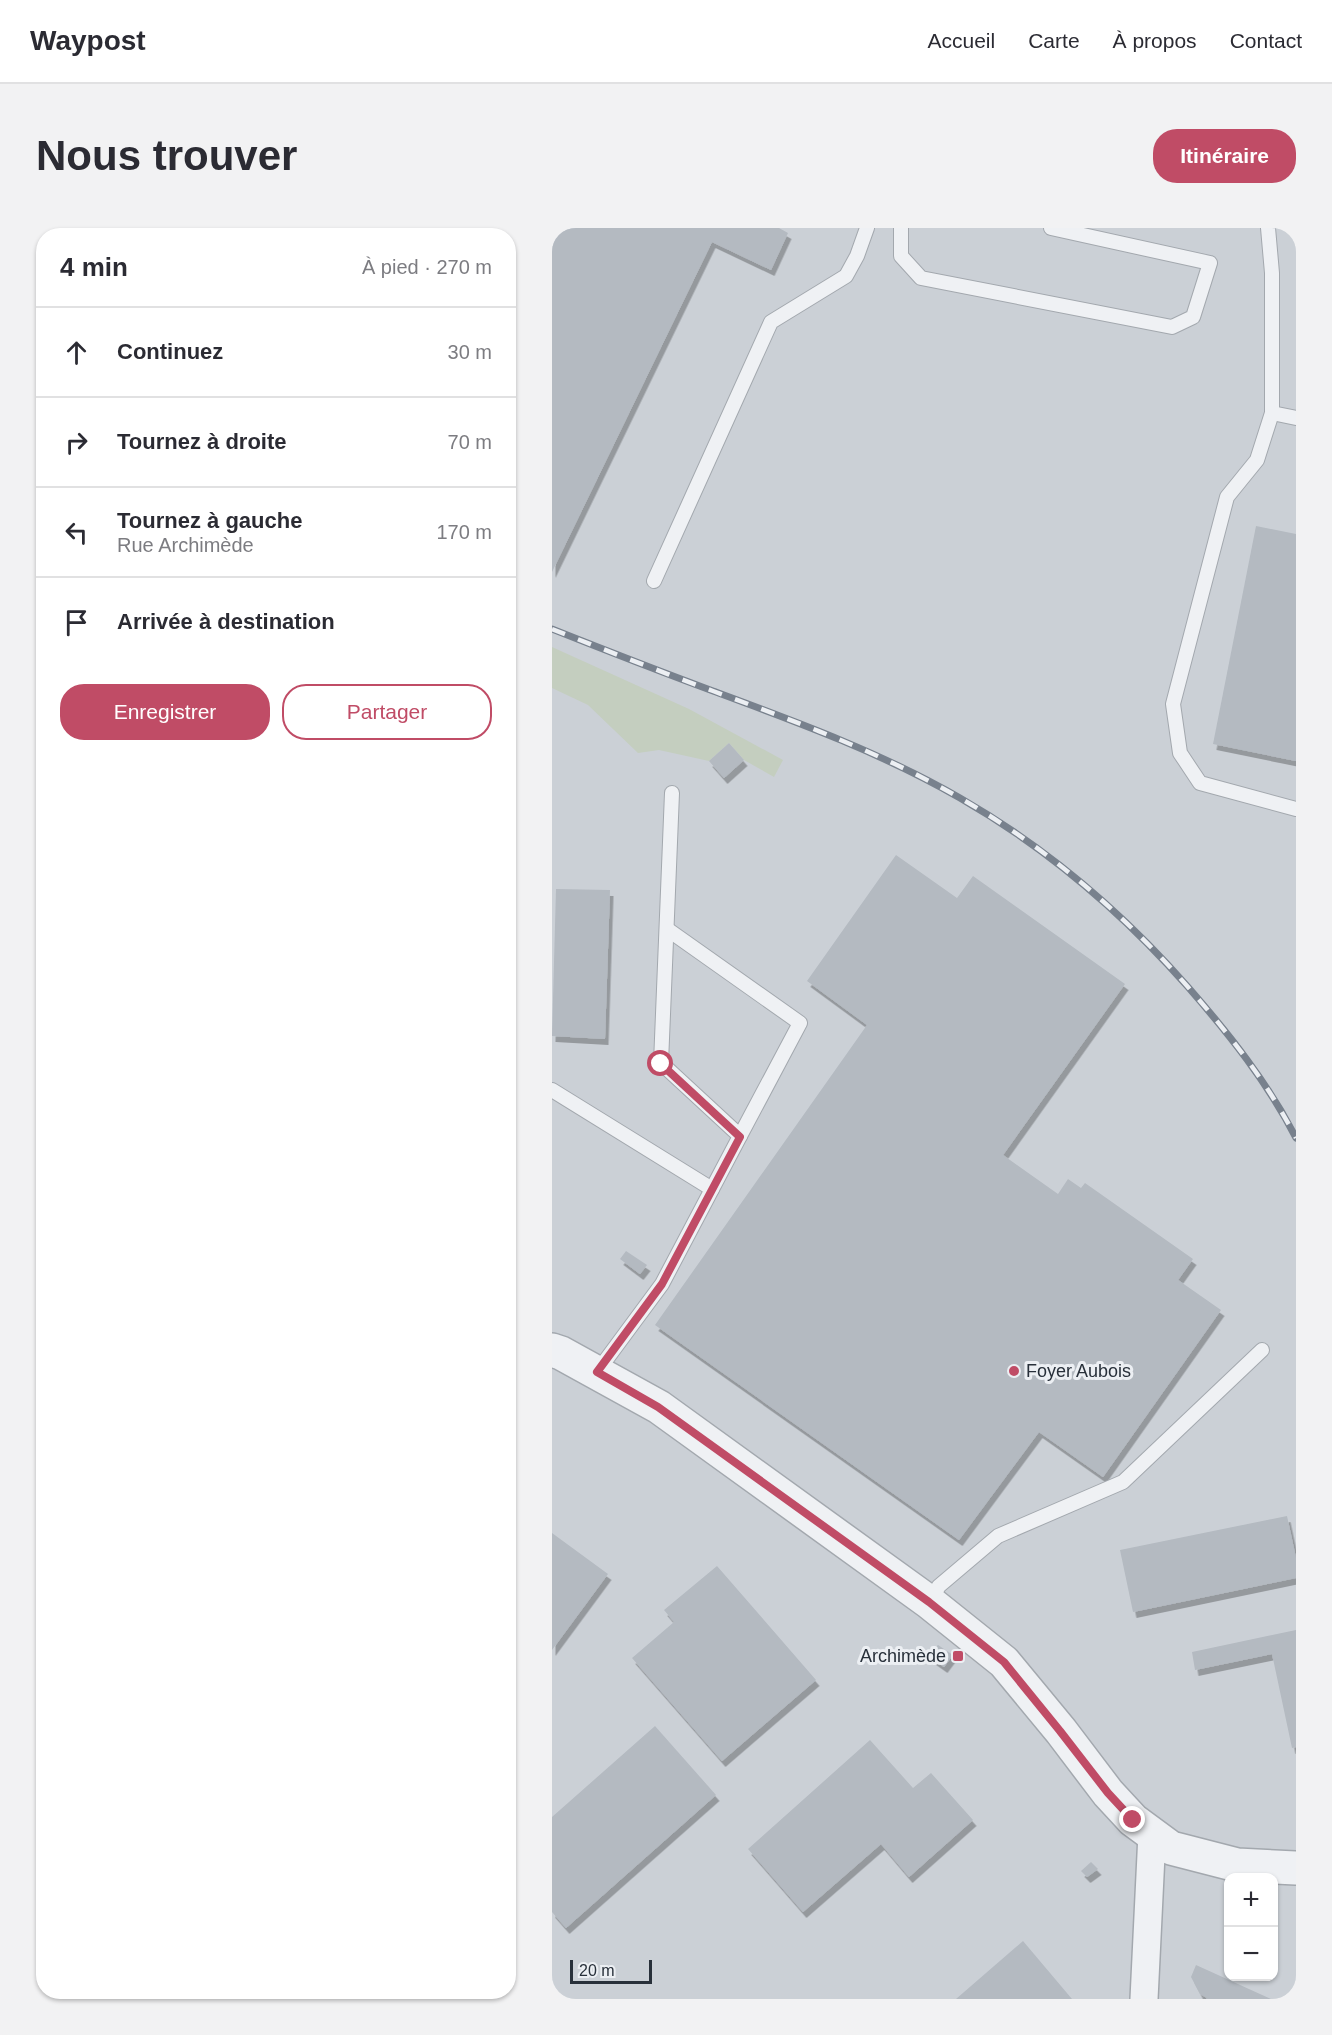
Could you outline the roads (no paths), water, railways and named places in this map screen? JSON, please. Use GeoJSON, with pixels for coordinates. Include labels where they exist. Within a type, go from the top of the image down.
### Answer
{"type":"FeatureCollection","features":[{"type":"Feature","properties":{"kind":"street"},"geometry":{"type":"LineString","coordinates":[[552,1350],[597,1372],[658,1407],[929,1602],[1004,1662],[1108,1793],[1133,1820],[1171,1848],[1237,1864],[1296,1868]]}},
{"type":"Feature","properties":{"kind":"street"},"geometry":{"type":"LineString","coordinates":[[1144,1999],[1152,1834]]}},
{"type":"Feature","properties":{"kind":"lane"},"geometry":{"type":"LineString","coordinates":[[654,581],[771,322],[846,276],[857,256],[867,228]]}},
{"type":"Feature","properties":{"kind":"lane"},"geometry":{"type":"LineString","coordinates":[[901,228],[901,255],[921,278],[1172,327],[1193,318],[1210,263],[1051,228]]}},
{"type":"Feature","properties":{"kind":"lane"},"geometry":{"type":"LineString","coordinates":[[1268,228],[1272,273],[1272,413],[1257,460],[1227,496],[1173,704],[1180,753],[1200,783],[1296,809]]}},
{"type":"Feature","properties":{"kind":"lane"},"geometry":{"type":"LineString","coordinates":[[1272,413],[1296,418]]}},
{"type":"Feature","properties":{"kind":"lane"},"geometry":{"type":"LineString","coordinates":[[672,793],[661,1064],[740,1137]]}},
{"type":"Feature","properties":{"kind":"lane"},"geometry":{"type":"LineString","coordinates":[[597,1372],[662,1284],[800,1023],[667,928]]}},
{"type":"Feature","properties":{"kind":"lane"},"geometry":{"type":"LineString","coordinates":[[552,1089],[712,1189]]}},
{"type":"Feature","properties":{"kind":"lane"},"geometry":{"type":"LineString","coordinates":[[929,1602],[939,1586],[998,1536],[1123,1482],[1262,1350]]}},
{"type":"Feature","properties":{"kind":"railway"},"geometry":{"type":"LineString","coordinates":[[552,629],[870,753],[960,798],[1023,838],[1110,907],[1163,959],[1247,1060],[1273,1098],[1296,1138]]}},
{"type":"Feature","properties":{"kind":"place","name":"Foyer Aubois"},"geometry":{"type":"Point","coordinates":[1014,1371]}},
{"type":"Feature","properties":{"kind":"place","name":"Archimède"},"geometry":{"type":"Point","coordinates":[958,1656]}}]}
